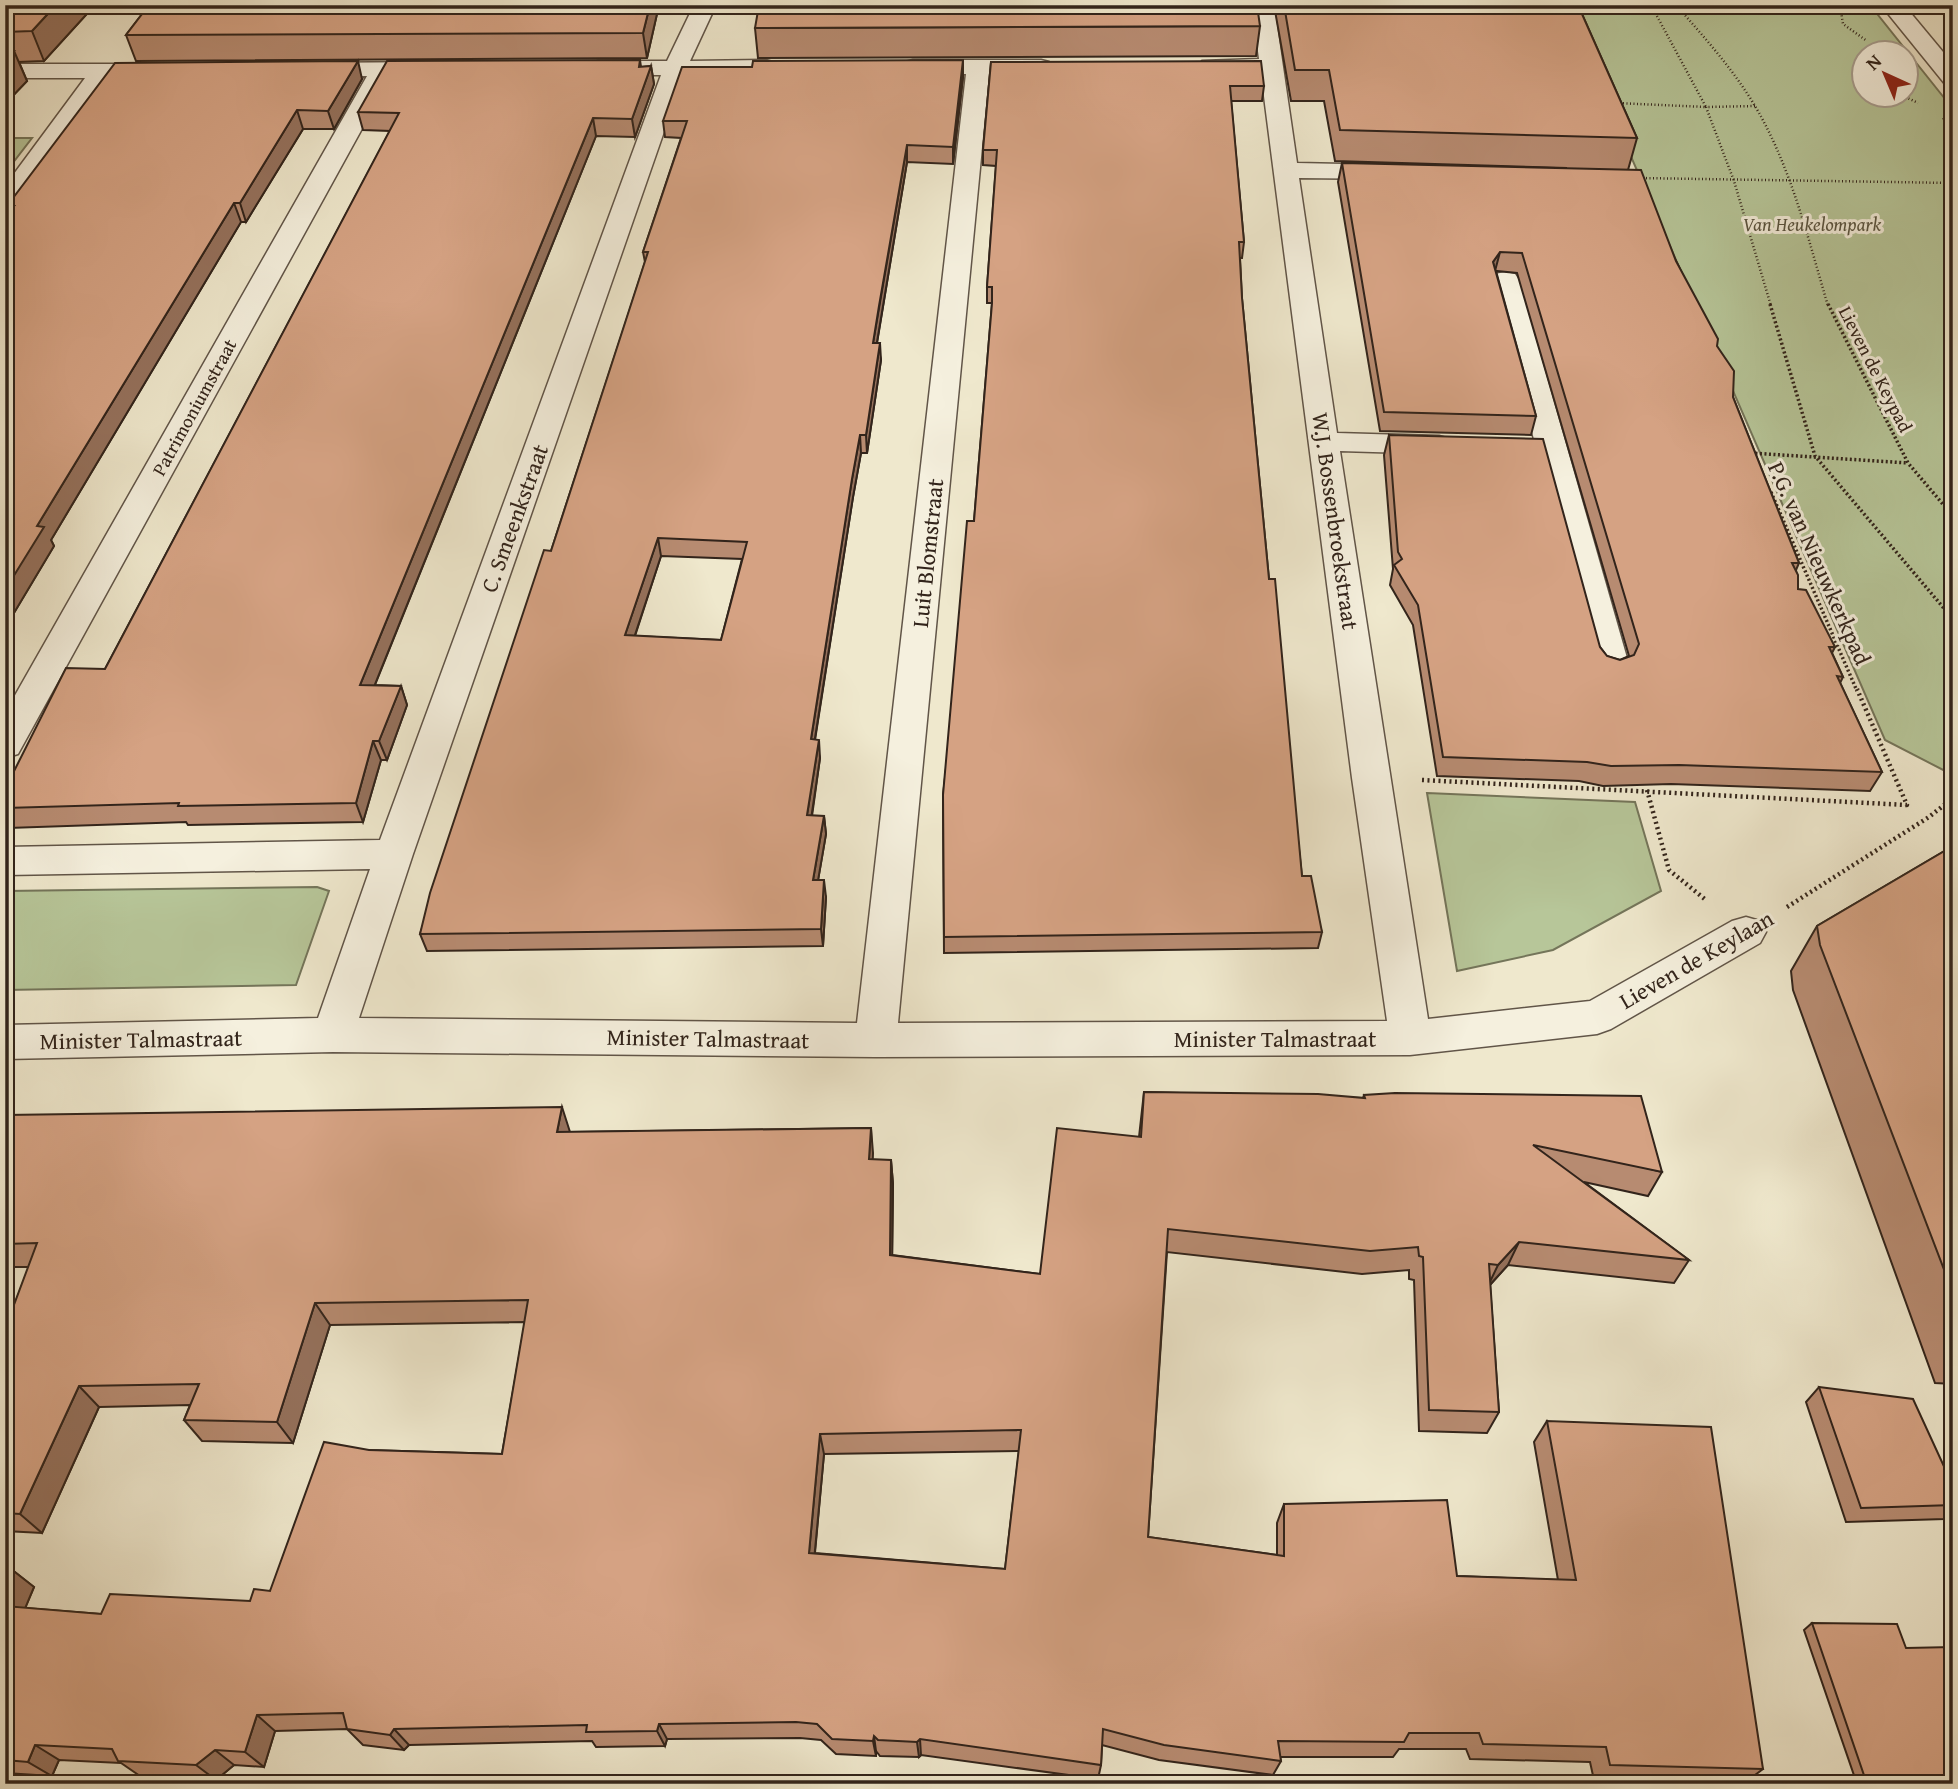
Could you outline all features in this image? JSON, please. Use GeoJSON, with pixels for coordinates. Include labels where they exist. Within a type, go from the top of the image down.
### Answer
{"type":"FeatureCollection","features":[{"type":"Feature","properties":{"kind":"street","name":"C. Smeenkstraat"},"geometry":{"type":"LineString","coordinates":[[332,1035],[675,67],[705,5]]}},
{"type":"Feature","properties":{"kind":"street","name":"W.J. Bossenbroekstraat"},"geometry":{"type":"LineString","coordinates":[[1263,5],[1288,170],[1370,778],[1410,1038]]}},
{"type":"Feature","properties":{"kind":"street"},"geometry":{"type":"LineString","coordinates":[[1892,5],[1953,79]]}},
{"type":"Feature","properties":{"kind":"street"},"geometry":{"type":"LineString","coordinates":[[1187,66],[1271,66]]}},
{"type":"Feature","properties":{"kind":"street"},"geometry":{"type":"LineString","coordinates":[[578,68],[793,67]]}},
{"type":"Feature","properties":{"kind":"street"},"geometry":{"type":"LineString","coordinates":[[886,67],[1062,67]]}},
{"type":"Feature","properties":{"kind":"street","name":"Luit Blomstraat"},"geometry":{"type":"LineString","coordinates":[[876,1040],[978,67]]}},
{"type":"Feature","properties":{"kind":"street","name":"Patrimoniumstraat"},"geometry":{"type":"LineString","coordinates":[[5,745],[383,69]]}},
{"type":"Feature","properties":{"kind":"street"},"geometry":{"type":"LineString","coordinates":[[288,70],[453,69]]}},
{"type":"Feature","properties":{"kind":"street"},"geometry":{"type":"LineString","coordinates":[[5,71],[182,71]]}},
{"type":"Feature","properties":{"kind":"street"},"geometry":{"type":"LineString","coordinates":[[5,204],[102,71]]}},
{"type":"Feature","properties":{"kind":"street"},"geometry":{"type":"LineString","coordinates":[[1288,170],[1421,173]]}},
{"type":"Feature","properties":{"kind":"street"},"geometry":{"type":"LineString","coordinates":[[1505,280],[1537,447],[1612,665]]}},
{"type":"Feature","properties":{"kind":"street"},"geometry":{"type":"LineString","coordinates":[[1325,442],[1468,445]]}},
{"type":"Feature","properties":{"kind":"street"},"geometry":{"type":"LineString","coordinates":[[5,861],[394,854]]}},
{"type":"Feature","properties":{"kind":"street","name":"Lieven de Keylaan"},"geometry":{"type":"LineString","coordinates":[[1410,1038],[1597,1017],[1746,932]]}},
{"type":"Feature","properties":{"kind":"street","name":"Minister Talmastraat"},"geometry":{"type":"LineString","coordinates":[[5,1042],[332,1035],[876,1040],[1410,1038]]}},
{"type":"Feature","properties":{"kind":"path"},"geometry":{"type":"LineString","coordinates":[[1651,5],[1706,107],[1734,181],[1815,456],[1953,619]]}},
{"type":"Feature","properties":{"kind":"path","name":"Lieven de Keypad"},"geometry":{"type":"LineString","coordinates":[[1676,5],[1719,55],[1755,106],[1790,180],[1831,315],[1908,463],[1953,516]]}},
{"type":"Feature","properties":{"kind":"path"},"geometry":{"type":"LineString","coordinates":[[1840,5],[1843,24],[1863,38]]}},
{"type":"Feature","properties":{"kind":"path"},"geometry":{"type":"LineString","coordinates":[[1608,102],[1706,107],[1755,106]]}},
{"type":"Feature","properties":{"kind":"path"},"geometry":{"type":"LineString","coordinates":[[1643,191],[1638,178],[1953,183]]}},
{"type":"Feature","properties":{"kind":"path","name":"P.G. van Nieuwkerkpad"},"geometry":{"type":"LineString","coordinates":[[1748,441],[1759,466]]}},
{"type":"Feature","properties":{"kind":"path"},"geometry":{"type":"LineString","coordinates":[[1742,452],[1908,463]]}},
{"type":"Feature","properties":{"kind":"path","name":"P.G. van Nieuwkerkpad"},"geometry":{"type":"LineString","coordinates":[[1647,790],[1908,805],[1770,491]]}},
{"type":"Feature","properties":{"kind":"path"},"geometry":{"type":"LineString","coordinates":[[1370,778],[1647,790],[1669,870],[1746,932]]}},
{"type":"Feature","properties":{"kind":"path","name":"Lieven de Keylaan"},"geometry":{"type":"LineString","coordinates":[[1746,932],[1930,817],[1953,798]]}},
{"type":"Feature","properties":{"kind":"green space","name":"Van Heukelompark"},"geometry":{"type":"Polygon","coordinates":[[[1565,5],[1870,5],[1896,38],[1850,38],[1850,108],[1920,108],[1920,68],[1953,109],[1953,775],[1885,740],[1565,5]]]}},
{"type":"Feature","properties":{"kind":"green space"},"geometry":{"type":"Polygon","coordinates":[[[5,138],[32,138],[5,173],[5,138]]]}},
{"type":"Feature","properties":{"kind":"green space"},"geometry":{"type":"Polygon","coordinates":[[[1427,793],[1635,802],[1661,891],[1553,950],[1457,971],[1427,793]]]}},
{"type":"Feature","properties":{"kind":"green space"},"geometry":{"type":"Polygon","coordinates":[[[317,887],[329,891],[296,985],[5,990],[5,891],[317,887]]]}},
{"type":"Feature","properties":{"kind":"building"},"geometry":{"type":"Polygon","coordinates":[[[5,5],[56,5],[32,31],[5,32],[5,5]]]}},
{"type":"Feature","properties":{"kind":"building"},"geometry":{"type":"Polygon","coordinates":[[[149,5],[650,5],[643,33],[126,35],[149,5]]]}},
{"type":"Feature","properties":{"kind":"building"},"geometry":{"type":"Polygon","coordinates":[[[759,5],[1257,5],[1260,26],[755,28],[759,5]]]}},
{"type":"Feature","properties":{"kind":"building"},"geometry":{"type":"Polygon","coordinates":[[[1284,5],[1578,5],[1637,138],[1340,130],[1329,70],[1295,70],[1284,5]]]}},
{"type":"Feature","properties":{"kind":"building"},"geometry":{"type":"Polygon","coordinates":[[[5,50],[14,51],[5,60],[5,50]]]}},
{"type":"Feature","properties":{"kind":"building"},"geometry":{"type":"Polygon","coordinates":[[[640,60],[639,67],[651,66],[632,119],[593,118],[360,685],[401,686],[379,741],[373,741],[356,803],[178,806],[179,803],[5,808],[5,789],[66,668],[105,669],[399,113],[358,112],[387,61],[640,60]]]}},
{"type":"Feature","properties":{"kind":"building"},"geometry":{"type":"Polygon","coordinates":[[[963,60],[953,147],[907,145],[879,306],[873,343],[880,343],[866,435],[860,435],[852,479],[811,739],[819,740],[807,815],[824,816],[813,880],[824,880],[821,929],[420,934],[430,893],[544,550],[551,551],[648,252],[643,252],[687,121],[663,121],[682,67],[752,67],[753,61],[963,60]],[[658,538],[625,635],[721,640],[747,542],[658,538]]]}},
{"type":"Feature","properties":{"kind":"building"},"geometry":{"type":"Polygon","coordinates":[[[358,61],[328,111],[297,110],[240,203],[234,203],[37,526],[44,527],[5,590],[5,217],[14,206],[7,206],[115,63],[358,61]]]}},
{"type":"Feature","properties":{"kind":"building"},"geometry":{"type":"Polygon","coordinates":[[[1261,61],[1264,86],[1230,86],[1244,242],[1239,242],[1242,298],[1269,579],[1275,579],[1302,876],[1311,876],[1322,932],[944,937],[943,795],[967,521],[974,521],[992,303],[992,287],[987,287],[997,150],[983,150],[991,62],[1261,61]]]}},
{"type":"Feature","properties":{"kind":"building"},"geometry":{"type":"Polygon","coordinates":[[[1342,163],[1641,170],[1676,261],[1718,339],[1717,346],[1734,371],[1733,397],[1799,563],[1792,563],[1798,575],[1798,589],[1806,590],[1835,647],[1829,647],[1843,677],[1837,676],[1882,772],[1679,765],[1611,766],[1587,762],[1443,757],[1418,605],[1394,565],[1402,559],[1398,552],[1389,435],[1543,439],[1600,647],[1607,656],[1620,660],[1634,655],[1639,644],[1522,253],[1500,252],[1493,262],[1536,416],[1384,412],[1342,163]]]}},
{"type":"Feature","properties":{"kind":"building"},"geometry":{"type":"Polygon","coordinates":[[[1953,846],[1953,1293],[1820,945],[1817,926],[1953,846]]]}},
{"type":"Feature","properties":{"kind":"building"},"geometry":{"type":"Polygon","coordinates":[[[1144,1092],[1318,1094],[1365,1098],[1364,1095],[1395,1093],[1641,1096],[1662,1172],[1533,1145],[1689,1260],[1519,1242],[1498,1265],[1489,1264],[1499,1412],[1429,1410],[1423,1257],[1419,1256],[1418,1247],[1370,1251],[1168,1229],[1148,1537],[1284,1556],[1284,1504],[1447,1500],[1457,1576],[1576,1580],[1547,1421],[1711,1427],[1763,1769],[1610,1765],[1606,1747],[1483,1744],[1479,1733],[1409,1733],[1404,1742],[1278,1741],[1281,1761],[1164,1745],[1103,1729],[1101,1765],[920,1739],[917,1742],[878,1740],[874,1736],[873,1741],[832,1739],[817,1724],[796,1722],[659,1724],[657,1731],[586,1732],[587,1725],[394,1729],[390,1735],[347,1729],[343,1713],[257,1715],[245,1752],[215,1750],[196,1765],[118,1761],[112,1749],[35,1745],[28,1762],[5,1760],[5,1606],[101,1614],[110,1594],[250,1601],[254,1589],[270,1591],[324,1442],[369,1450],[502,1454],[528,1300],[315,1303],[277,1422],[184,1420],[199,1384],[79,1386],[20,1514],[5,1513],[5,1329],[37,1243],[5,1244],[5,1115],[562,1107],[557,1132],[871,1128],[869,1159],[891,1160],[890,1255],[1040,1274],[1057,1128],[1141,1137],[1144,1092]],[[1021,1430],[820,1434],[809,1553],[1005,1569],[1021,1430]]]}},
{"type":"Feature","properties":{"kind":"building"},"geometry":{"type":"Polygon","coordinates":[[[1819,1387],[1913,1399],[1953,1486],[1953,1505],[1861,1508],[1819,1387]]]}},
{"type":"Feature","properties":{"kind":"building"},"geometry":{"type":"Polygon","coordinates":[[[5,1568],[11,1569],[5,1582],[5,1568]]]}},
{"type":"Feature","properties":{"kind":"building"},"geometry":{"type":"Polygon","coordinates":[[[1812,1623],[1897,1624],[1906,1648],[1953,1647],[1953,1784],[1867,1784],[1812,1623]]]}}]}
